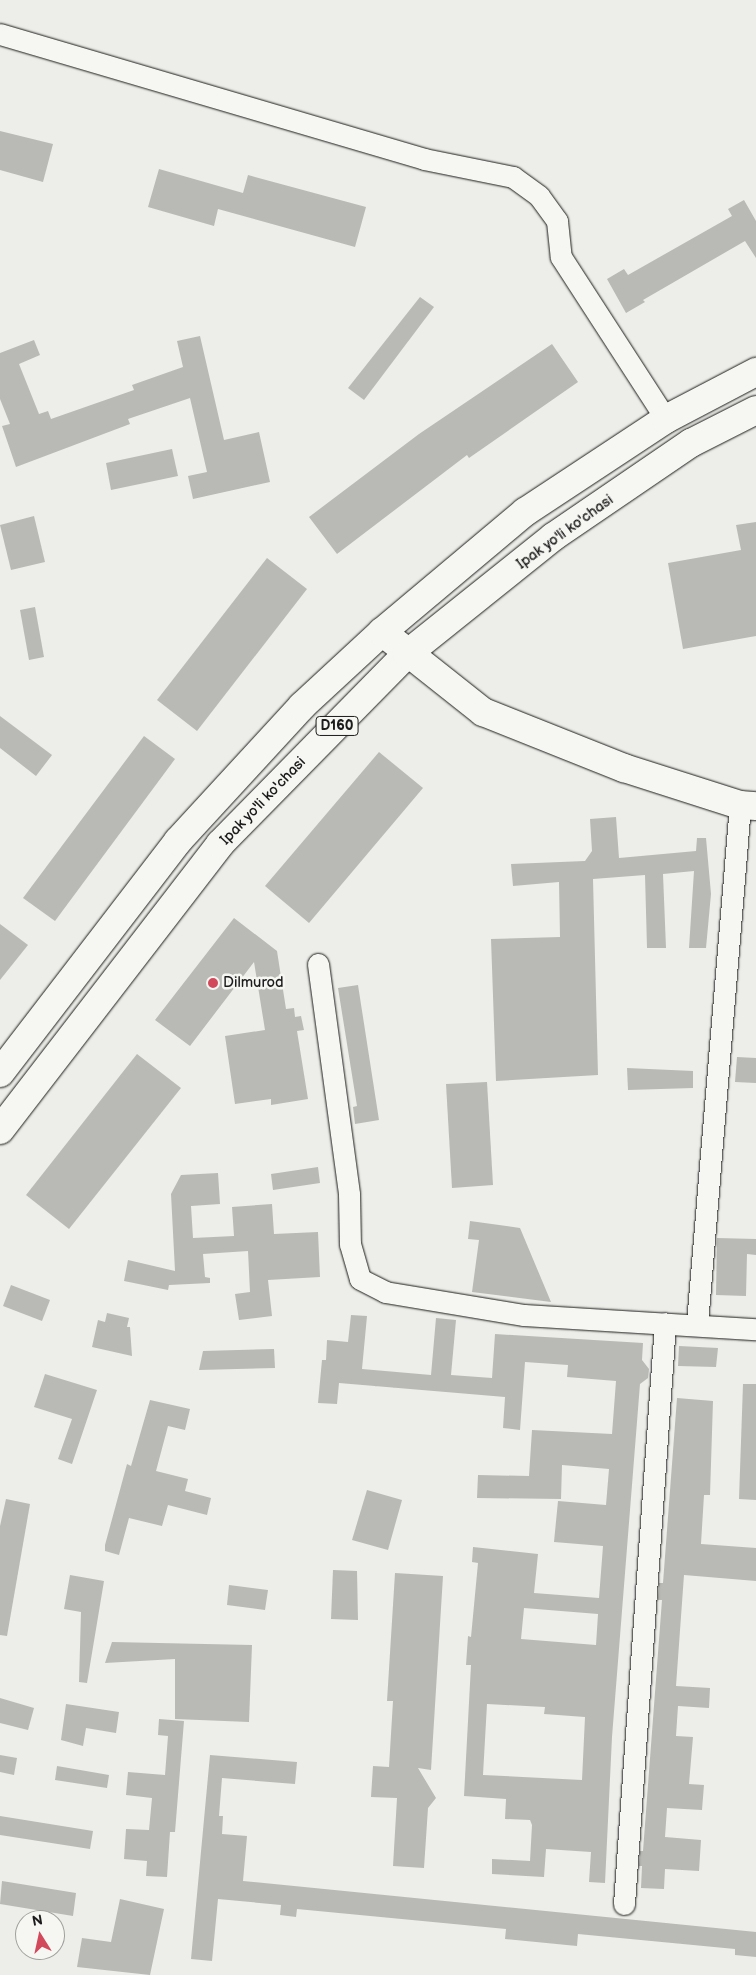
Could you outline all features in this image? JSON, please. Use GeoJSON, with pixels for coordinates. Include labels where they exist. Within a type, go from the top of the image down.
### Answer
{"type":"FeatureCollection","features":[{"type":"Feature","properties":{"kind":"main road","name":"D160"},"geometry":{"type":"LineString","coordinates":[[0,1073],[178,841],[302,706],[382,632],[525,512],[666,419],[756,372]]}},
{"type":"Feature","properties":{"kind":"main road","name":"Ipak yo'li ko'chasi"},"geometry":{"type":"LineString","coordinates":[[0,1130],[220,844],[407,654],[553,538],[691,443],[756,410]]}},
{"type":"Feature","properties":{"kind":"main road"},"geometry":{"type":"LineString","coordinates":[[382,632],[407,654],[483,712],[624,768],[748,805]]}},
{"type":"Feature","properties":{"kind":"street"},"geometry":{"type":"LineString","coordinates":[[0,34],[424,159],[514,177],[539,196],[557,221],[561,257],[666,419]]}},
{"type":"Feature","properties":{"kind":"street"},"geometry":{"type":"LineString","coordinates":[[697,1323],[748,805]]}},
{"type":"Feature","properties":{"kind":"street"},"geometry":{"type":"LineString","coordinates":[[318,964],[348,1194],[350,1244],[360,1279],[385,1292],[456,1306],[524,1315],[697,1323],[756,1329]]}},
{"type":"Feature","properties":{"kind":"street"},"geometry":{"type":"LineString","coordinates":[[624,1904],[665,1323]]}},
{"type":"Feature","properties":{"kind":"building"},"geometry":{"type":"Polygon","coordinates":[[[0,131],[53,144],[43,182],[0,170],[0,131]]]}},
{"type":"Feature","properties":{"kind":"building"},"geometry":{"type":"Polygon","coordinates":[[[159,169],[243,193],[248,175],[366,207],[355,247],[218,209],[214,226],[148,207],[159,169]]]}},
{"type":"Feature","properties":{"kind":"building"},"geometry":{"type":"Polygon","coordinates":[[[744,200],[756,221],[756,258],[745,241],[643,300],[645,302],[626,313],[607,279],[624,269],[628,275],[732,216],[728,209],[744,200]]]}},
{"type":"Feature","properties":{"kind":"building"},"geometry":{"type":"Polygon","coordinates":[[[420,297],[434,307],[364,400],[348,388],[420,297]]]}},
{"type":"Feature","properties":{"kind":"building"},"geometry":{"type":"Polygon","coordinates":[[[200,336],[224,440],[259,432],[270,482],[193,499],[188,476],[207,472],[190,398],[128,419],[130,424],[16,467],[2,426],[10,424],[0,399],[0,353],[34,340],[40,355],[19,364],[39,414],[48,411],[51,419],[134,390],[132,385],[183,367],[177,341],[200,336]]]}},
{"type":"Feature","properties":{"kind":"building"},"geometry":{"type":"Polygon","coordinates":[[[552,344],[578,382],[469,458],[467,455],[337,554],[309,517],[419,434],[552,344]]]}},
{"type":"Feature","properties":{"kind":"building"},"geometry":{"type":"Polygon","coordinates":[[[172,449],[178,476],[111,490],[106,463],[172,449]]]}},
{"type":"Feature","properties":{"kind":"building"},"geometry":{"type":"Polygon","coordinates":[[[34,516],[45,562],[11,570],[0,525],[34,516]]]}},
{"type":"Feature","properties":{"kind":"building"},"geometry":{"type":"Polygon","coordinates":[[[756,522],[756,636],[683,649],[668,563],[741,550],[736,525],[756,522]]]}},
{"type":"Feature","properties":{"kind":"building"},"geometry":{"type":"Polygon","coordinates":[[[267,558],[307,589],[197,731],[157,700],[267,558]]]}},
{"type":"Feature","properties":{"kind":"building"},"geometry":{"type":"Polygon","coordinates":[[[35,607],[44,657],[29,660],[20,610],[35,607]]]}},
{"type":"Feature","properties":{"kind":"building"},"geometry":{"type":"Polygon","coordinates":[[[0,716],[52,755],[36,776],[0,748],[0,716]]]}},
{"type":"Feature","properties":{"kind":"building"},"geometry":{"type":"Polygon","coordinates":[[[144,736],[175,759],[55,921],[23,898],[144,736]]]}},
{"type":"Feature","properties":{"kind":"building"},"geometry":{"type":"Polygon","coordinates":[[[379,752],[423,788],[309,923],[265,886],[379,752]]]}},
{"type":"Feature","properties":{"kind":"building"},"geometry":{"type":"Polygon","coordinates":[[[616,817],[619,858],[696,851],[697,838],[706,838],[711,894],[706,948],[689,948],[694,871],[663,874],[666,948],[647,948],[645,875],[593,879],[598,1075],[496,1081],[491,939],[560,937],[559,882],[513,886],[511,864],[585,861],[592,851],[590,819],[616,817]]]}},
{"type":"Feature","properties":{"kind":"building"},"geometry":{"type":"Polygon","coordinates":[[[234,918],[277,951],[286,1009],[294,1008],[295,1017],[301,1016],[304,1030],[297,1031],[308,1099],[271,1105],[271,1099],[235,1104],[225,1036],[265,1030],[254,962],[190,1046],[155,1020],[234,918]]]}},
{"type":"Feature","properties":{"kind":"building"},"geometry":{"type":"Polygon","coordinates":[[[0,924],[28,945],[0,980],[0,924]]]}},
{"type":"Feature","properties":{"kind":"building"},"geometry":{"type":"Polygon","coordinates":[[[358,985],[379,1120],[355,1124],[353,1107],[357,1106],[338,988],[358,985]]]}},
{"type":"Feature","properties":{"kind":"building"},"geometry":{"type":"Polygon","coordinates":[[[137,1054],[181,1088],[69,1229],[26,1195],[137,1054]]]}},
{"type":"Feature","properties":{"kind":"building"},"geometry":{"type":"Polygon","coordinates":[[[737,1057],[756,1058],[756,1083],[735,1082],[737,1057]]]}},
{"type":"Feature","properties":{"kind":"building"},"geometry":{"type":"Polygon","coordinates":[[[627,1068],[693,1071],[693,1088],[628,1090],[627,1068]]]}},
{"type":"Feature","properties":{"kind":"building"},"geometry":{"type":"Polygon","coordinates":[[[487,1082],[493,1185],[452,1188],[446,1084],[487,1082]]]}},
{"type":"Feature","properties":{"kind":"building"},"geometry":{"type":"Polygon","coordinates":[[[318,1167],[320,1183],[273,1190],[271,1174],[318,1167]]]}},
{"type":"Feature","properties":{"kind":"building"},"geometry":{"type":"Polygon","coordinates":[[[218,1173],[220,1204],[191,1206],[193,1238],[234,1236],[232,1207],[272,1204],[274,1234],[318,1232],[320,1277],[268,1280],[272,1316],[239,1320],[235,1294],[250,1292],[248,1251],[203,1254],[205,1277],[210,1278],[210,1283],[169,1285],[168,1290],[124,1281],[128,1260],[175,1271],[171,1194],[181,1175],[218,1173]]]}},
{"type":"Feature","properties":{"kind":"building"},"geometry":{"type":"Polygon","coordinates":[[[470,1221],[520,1228],[551,1302],[472,1292],[479,1240],[468,1239],[470,1221]]]}},
{"type":"Feature","properties":{"kind":"building"},"geometry":{"type":"Polygon","coordinates":[[[717,1238],[756,1239],[756,1255],[747,1254],[746,1296],[716,1295],[717,1238]]]}},
{"type":"Feature","properties":{"kind":"building"},"geometry":{"type":"Polygon","coordinates":[[[11,1285],[50,1300],[42,1321],[3,1306],[11,1285]]]}},
{"type":"Feature","properties":{"kind":"building"},"geometry":{"type":"Polygon","coordinates":[[[107,1313],[129,1318],[127,1327],[130,1327],[132,1356],[92,1347],[98,1320],[105,1322],[107,1313]]]}},
{"type":"Feature","properties":{"kind":"building"},"geometry":{"type":"Polygon","coordinates":[[[351,1315],[367,1316],[362,1369],[431,1375],[436,1318],[456,1320],[451,1375],[492,1378],[495,1334],[643,1343],[642,1360],[649,1369],[648,1378],[640,1384],[612,1737],[605,1883],[589,1882],[591,1852],[546,1849],[544,1877],[492,1874],[492,1859],[530,1861],[532,1825],[530,1820],[505,1819],[506,1799],[464,1796],[471,1665],[466,1665],[468,1636],[471,1637],[478,1563],[472,1562],[473,1547],[538,1554],[534,1593],[599,1598],[603,1546],[554,1542],[558,1501],[606,1505],[609,1469],[562,1465],[561,1499],[477,1498],[478,1475],[529,1476],[532,1430],[612,1434],[616,1381],[567,1377],[568,1365],[525,1362],[520,1430],[503,1428],[505,1397],[339,1383],[337,1404],[318,1403],[322,1360],[326,1360],[327,1340],[348,1342],[351,1315]],[[524,1608],[521,1639],[596,1645],[598,1614],[524,1608]],[[487,1704],[483,1775],[582,1780],[585,1717],[544,1714],[545,1707],[487,1704]]]}},
{"type":"Feature","properties":{"kind":"building"},"geometry":{"type":"Polygon","coordinates":[[[679,1346],[718,1348],[716,1367],[678,1366],[679,1346]]]}},
{"type":"Feature","properties":{"kind":"building"},"geometry":{"type":"Polygon","coordinates":[[[274,1349],[275,1368],[199,1370],[203,1351],[274,1349]]]}},
{"type":"Feature","properties":{"kind":"building"},"geometry":{"type":"Polygon","coordinates":[[[45,1374],[97,1390],[72,1464],[58,1459],[72,1419],[34,1407],[45,1374]]]}},
{"type":"Feature","properties":{"kind":"building"},"geometry":{"type":"Polygon","coordinates":[[[743,1384],[756,1384],[756,1500],[739,1499],[743,1384]]]}},
{"type":"Feature","properties":{"kind":"building"},"geometry":{"type":"Polygon","coordinates":[[[677,1398],[713,1401],[710,1495],[704,1495],[701,1544],[756,1548],[756,1581],[684,1575],[676,1686],[710,1688],[709,1708],[678,1706],[676,1736],[693,1737],[689,1784],[704,1785],[702,1810],[667,1808],[665,1837],[701,1840],[699,1871],[665,1869],[664,1889],[641,1888],[642,1866],[639,1866],[640,1851],[643,1851],[662,1600],[658,1600],[659,1583],[663,1583],[677,1398]]]}},
{"type":"Feature","properties":{"kind":"building"},"geometry":{"type":"Polygon","coordinates":[[[150,1400],[190,1409],[185,1430],[168,1426],[156,1471],[188,1479],[185,1491],[211,1498],[207,1515],[168,1505],[162,1526],[129,1518],[119,1555],[105,1551],[105,1545],[127,1464],[131,1466],[150,1400]]]}},
{"type":"Feature","properties":{"kind":"building"},"geometry":{"type":"Polygon","coordinates":[[[367,1490],[402,1500],[388,1550],[352,1540],[367,1490]]]}},
{"type":"Feature","properties":{"kind":"building"},"geometry":{"type":"Polygon","coordinates":[[[6,1499],[30,1504],[7,1636],[0,1635],[0,1526],[6,1499]]]}},
{"type":"Feature","properties":{"kind":"building"},"geometry":{"type":"Polygon","coordinates":[[[333,1570],[357,1571],[358,1620],[331,1619],[333,1570]]]}},
{"type":"Feature","properties":{"kind":"building"},"geometry":{"type":"Polygon","coordinates":[[[395,1573],[443,1576],[431,1770],[418,1768],[436,1798],[428,1808],[424,1868],[393,1866],[397,1798],[371,1797],[373,1766],[389,1767],[393,1701],[387,1701],[395,1573]]]}},
{"type":"Feature","properties":{"kind":"building"},"geometry":{"type":"Polygon","coordinates":[[[70,1575],[104,1581],[87,1683],[79,1682],[81,1612],[64,1609],[70,1575]]]}},
{"type":"Feature","properties":{"kind":"building"},"geometry":{"type":"Polygon","coordinates":[[[229,1585],[268,1590],[265,1610],[227,1605],[229,1585]]]}},
{"type":"Feature","properties":{"kind":"building"},"geometry":{"type":"Polygon","coordinates":[[[112,1642],[252,1645],[249,1722],[175,1719],[175,1659],[105,1663],[112,1642]]]}},
{"type":"Feature","properties":{"kind":"building"},"geometry":{"type":"Polygon","coordinates":[[[0,1698],[34,1708],[28,1730],[0,1723],[0,1698]]]}},
{"type":"Feature","properties":{"kind":"building"},"geometry":{"type":"Polygon","coordinates":[[[66,1704],[119,1712],[116,1733],[86,1728],[83,1746],[61,1740],[66,1704]]]}},
{"type":"Feature","properties":{"kind":"building"},"geometry":{"type":"Polygon","coordinates":[[[159,1719],[184,1721],[175,1832],[170,1832],[167,1877],[146,1876],[147,1861],[124,1859],[126,1829],[149,1830],[152,1798],[126,1795],[128,1772],[165,1775],[168,1736],[158,1735],[159,1719]]]}},
{"type":"Feature","properties":{"kind":"building"},"geometry":{"type":"Polygon","coordinates":[[[0,1755],[17,1758],[14,1775],[0,1772],[0,1755]]]}},
{"type":"Feature","properties":{"kind":"building"},"geometry":{"type":"Polygon","coordinates":[[[210,1755],[297,1762],[295,1784],[222,1778],[219,1816],[223,1816],[222,1834],[247,1836],[243,1881],[756,1932],[756,1957],[735,1955],[735,1949],[578,1934],[577,1946],[505,1939],[506,1929],[297,1909],[296,1917],[280,1915],[281,1905],[218,1899],[212,1961],[191,1959],[210,1755]]]}},
{"type":"Feature","properties":{"kind":"building"},"geometry":{"type":"Polygon","coordinates":[[[57,1766],[109,1775],[107,1788],[55,1780],[57,1766]]]}},
{"type":"Feature","properties":{"kind":"building"},"geometry":{"type":"Polygon","coordinates":[[[0,1816],[93,1831],[90,1849],[0,1835],[0,1816]]]}},
{"type":"Feature","properties":{"kind":"building"},"geometry":{"type":"Polygon","coordinates":[[[2,1881],[76,1893],[73,1916],[65,1915],[65,1910],[36,1910],[0,1904],[2,1881]]]}},
{"type":"Feature","properties":{"kind":"building"},"geometry":{"type":"Polygon","coordinates":[[[120,1899],[164,1909],[150,1975],[77,1967],[82,1938],[111,1942],[120,1899]]]}},
{"type":"Feature","properties":{"kind":"place","name":"Dilmurod"},"geometry":{"type":"Point","coordinates":[213,983]}}]}
